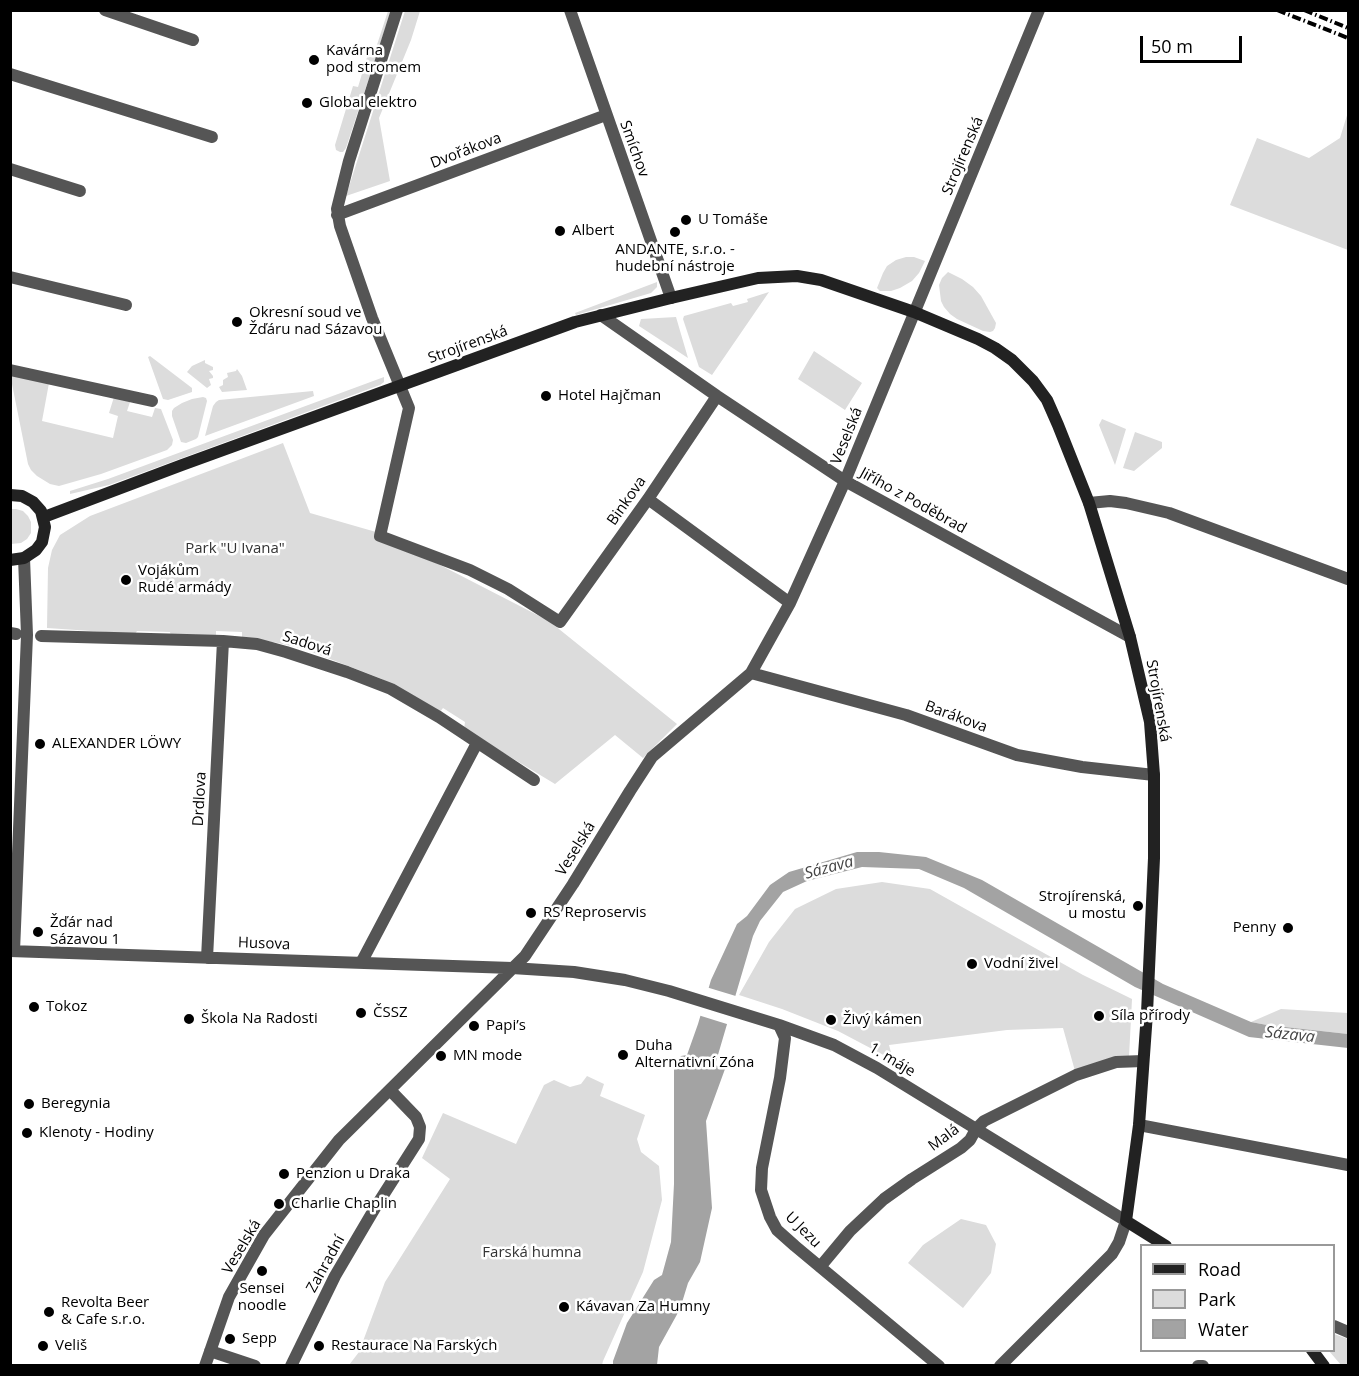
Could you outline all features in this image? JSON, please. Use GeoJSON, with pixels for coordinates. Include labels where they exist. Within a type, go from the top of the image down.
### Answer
{"type":"FeatureCollection","features":[{"type":"Feature","properties":{"kind":"street"},"geometry":{"type":"LineString","coordinates":[[105,10],[193,40]]}},
{"type":"Feature","properties":{"kind":"street"},"geometry":{"type":"LineString","coordinates":[[396,10],[340,192],[337,215],[372,318],[400,386]]}},
{"type":"Feature","properties":{"kind":"street","name":"Smíchov"},"geometry":{"type":"LineString","coordinates":[[570,10],[670,298]]}},
{"type":"Feature","properties":{"kind":"street","name":"Strojírenská"},"geometry":{"type":"LineString","coordinates":[[914,312],[1039,10]]}},
{"type":"Feature","properties":{"kind":"street"},"geometry":{"type":"LineString","coordinates":[[10,74],[212,137]]}},
{"type":"Feature","properties":{"kind":"street","name":"Dvořákova"},"geometry":{"type":"LineString","coordinates":[[337,215],[606,115]]}},
{"type":"Feature","properties":{"kind":"street"},"geometry":{"type":"LineString","coordinates":[[10,169],[80,191]]}},
{"type":"Feature","properties":{"kind":"street","name":"Strojírenská"},"geometry":{"type":"LineString","coordinates":[[44,517],[566,326],[601,315],[758,278],[796,276],[821,280],[914,312],[995,348],[1025,372],[1047,400],[1062,435],[1089,503],[1130,637],[1150,722],[1154,775],[1154,858],[1147,1013],[1139,1125],[1125,1221]]}},
{"type":"Feature","properties":{"kind":"street"},"geometry":{"type":"LineString","coordinates":[[10,277],[126,305]]}},
{"type":"Feature","properties":{"kind":"street","name":"Veselská"},"geometry":{"type":"LineString","coordinates":[[205,1365],[229,1297],[264,1236],[339,1140],[525,956],[652,757],[751,673],[790,603],[845,481],[914,312]]}},
{"type":"Feature","properties":{"kind":"street","name":"Jiřího z Poděbrad"},"geometry":{"type":"LineString","coordinates":[[601,315],[845,481],[1130,637]]}},
{"type":"Feature","properties":{"kind":"street"},"geometry":{"type":"LineString","coordinates":[[10,370],[152,401]]}},
{"type":"Feature","properties":{"kind":"street","name":"Binkova"},"geometry":{"type":"LineString","coordinates":[[400,386],[409,408],[380,536],[470,570],[508,589],[560,622],[648,499],[717,396]]}},
{"type":"Feature","properties":{"kind":"street"},"geometry":{"type":"LineString","coordinates":[[10,495],[22,496],[38,506],[44,517],[45,527],[42,542],[32,553],[24,558],[10,560]]}},
{"type":"Feature","properties":{"kind":"street"},"geometry":{"type":"LineString","coordinates":[[648,499],[790,603]]}},
{"type":"Feature","properties":{"kind":"street"},"geometry":{"type":"LineString","coordinates":[[1089,503],[1110,501],[1169,513],[1348,579]]}},
{"type":"Feature","properties":{"kind":"street"},"geometry":{"type":"LineString","coordinates":[[12,951],[27,635],[24,558]]}},
{"type":"Feature","properties":{"kind":"street","name":"Sadová"},"geometry":{"type":"LineString","coordinates":[[41,636],[223,641],[256,644],[286,652],[391,689],[439,717],[534,780]]}},
{"type":"Feature","properties":{"kind":"street","name":"Drdlova"},"geometry":{"type":"LineString","coordinates":[[207,958],[223,641]]}},
{"type":"Feature","properties":{"kind":"street","name":"Barákova"},"geometry":{"type":"LineString","coordinates":[[751,673],[906,716],[1017,754],[1082,767],[1154,775]]}},
{"type":"Feature","properties":{"kind":"street"},"geometry":{"type":"LineString","coordinates":[[362,963],[477,743]]}},
{"type":"Feature","properties":{"kind":"street","name":"Husova"},"geometry":{"type":"LineString","coordinates":[[12,951],[512,968]]}},
{"type":"Feature","properties":{"kind":"street","name":"1. máje"},"geometry":{"type":"LineString","coordinates":[[512,968],[574,972],[625,980],[774,1023],[814,1037],[853,1054],[1125,1221]]}},
{"type":"Feature","properties":{"kind":"street","name":"U Jezu"},"geometry":{"type":"LineString","coordinates":[[774,1023],[785,1038],[780,1078],[762,1168],[761,1190],[770,1217],[777,1230],[939,1365]]}},
{"type":"Feature","properties":{"kind":"street","name":"Malá"},"geometry":{"type":"LineString","coordinates":[[820,1267],[850,1231],[884,1199],[961,1148],[984,1121],[1076,1075],[1116,1062],[1143,1060]]}},
{"type":"Feature","properties":{"kind":"street","name":"Zahradní"},"geometry":{"type":"LineString","coordinates":[[291,1365],[335,1276],[419,1139],[420,1128],[416,1117],[390,1090]]}},
{"type":"Feature","properties":{"kind":"street"},"geometry":{"type":"LineString","coordinates":[[1139,1125],[1348,1165]]}},
{"type":"Feature","properties":{"kind":"street"},"geometry":{"type":"LineString","coordinates":[[1000,1365],[1112,1254],[1119,1242],[1125,1221],[1164,1244]]}},
{"type":"Feature","properties":{"kind":"street"},"geometry":{"type":"LineString","coordinates":[[210,1351],[255,1365]]}},
{"type":"Feature","properties":{"kind":"street"},"geometry":{"type":"LineString","coordinates":[[1314,1352],[1324,1365]]}},
{"type":"Feature","properties":{"kind":"street"},"geometry":{"type":"LineString","coordinates":[[1198,1365],[1203,1365]]}},
{"type":"Feature","properties":{"kind":"green space"},"geometry":{"type":"Polygon","coordinates":[[[388,11],[391,11],[346,148],[340,152],[336,150],[335,145],[353,86],[358,87],[368,54],[371,52],[374,54],[388,11]]]}},
{"type":"Feature","properties":{"kind":"green space"},"geometry":{"type":"Polygon","coordinates":[[[405,11],[420,11],[411,40],[379,118],[390,181],[346,196],[405,11]]]}},
{"type":"Feature","properties":{"kind":"green space"},"geometry":{"type":"Polygon","coordinates":[[[1348,112],[1348,250],[1230,205],[1257,138],[1309,158],[1340,138],[1348,112]]]}},
{"type":"Feature","properties":{"kind":"green space"},"geometry":{"type":"Polygon","coordinates":[[[906,257],[925,261],[919,273],[912,281],[900,288],[880,291],[877,288],[887,266],[906,257]]]}},
{"type":"Feature","properties":{"kind":"green space"},"geometry":{"type":"Polygon","coordinates":[[[948,272],[973,287],[981,296],[996,323],[993,331],[983,331],[957,319],[944,307],[939,285],[948,272]]]}},
{"type":"Feature","properties":{"kind":"green space"},"geometry":{"type":"Polygon","coordinates":[[[657,282],[657,287],[651,293],[576,315],[575,313],[657,282]]]}},
{"type":"Feature","properties":{"kind":"green space"},"geometry":{"type":"Polygon","coordinates":[[[769,292],[712,375],[699,367],[683,319],[684,316],[731,303],[733,306],[748,302],[747,299],[769,292]]]}},
{"type":"Feature","properties":{"kind":"green space"},"geometry":{"type":"Polygon","coordinates":[[[676,317],[688,358],[639,326],[641,319],[676,317]]]}},
{"type":"Feature","properties":{"kind":"green space"},"geometry":{"type":"Polygon","coordinates":[[[814,351],[862,383],[845,410],[798,379],[814,351]]]}},
{"type":"Feature","properties":{"kind":"green space"},"geometry":{"type":"Polygon","coordinates":[[[150,356],[192,388],[192,392],[168,400],[163,399],[148,357],[150,356]]]}},
{"type":"Feature","properties":{"kind":"green space"},"geometry":{"type":"Polygon","coordinates":[[[205,360],[205,363],[213,367],[213,370],[209,371],[213,376],[209,379],[211,385],[207,388],[187,372],[192,366],[205,360]]]}},
{"type":"Feature","properties":{"kind":"green space"},"geometry":{"type":"Polygon","coordinates":[[[237,369],[247,390],[222,392],[219,387],[228,377],[227,373],[237,369]]]}},
{"type":"Feature","properties":{"kind":"green space"},"geometry":{"type":"Polygon","coordinates":[[[10,374],[49,383],[42,421],[113,438],[118,416],[109,413],[114,397],[130,402],[127,411],[152,417],[155,408],[161,409],[173,440],[172,445],[167,450],[101,474],[59,486],[50,484],[37,476],[28,464],[10,374]]]}},
{"type":"Feature","properties":{"kind":"green space"},"geometry":{"type":"Polygon","coordinates":[[[384,377],[384,382],[380,385],[109,485],[70,494],[70,491],[384,377]]]}},
{"type":"Feature","properties":{"kind":"green space"},"geometry":{"type":"Polygon","coordinates":[[[313,391],[314,396],[205,436],[213,406],[219,400],[313,391]]]}},
{"type":"Feature","properties":{"kind":"green space"},"geometry":{"type":"Polygon","coordinates":[[[203,397],[207,401],[198,437],[186,443],[181,442],[172,411],[182,403],[203,397]]]}},
{"type":"Feature","properties":{"kind":"green space"},"geometry":{"type":"Polygon","coordinates":[[[1102,419],[1126,429],[1115,465],[1099,425],[1102,419]]]}},
{"type":"Feature","properties":{"kind":"green space"},"geometry":{"type":"Polygon","coordinates":[[[1135,432],[1162,442],[1162,448],[1134,471],[1123,468],[1135,432]]]}},
{"type":"Feature","properties":{"kind":"green space","name":"Park \"U Ivana\""},"geometry":{"type":"Polygon","coordinates":[[[283,443],[310,513],[376,532],[549,621],[677,724],[643,758],[615,735],[555,784],[464,729],[465,722],[443,708],[440,712],[382,679],[304,649],[242,637],[242,632],[216,631],[216,635],[171,636],[170,632],[137,631],[135,634],[47,628],[48,568],[52,550],[60,535],[90,516],[283,443]]]}},
{"type":"Feature","properties":{"kind":"green space"},"geometry":{"type":"Polygon","coordinates":[[[10,509],[23,511],[31,522],[31,533],[21,543],[11,544],[10,509]]]}},
{"type":"Feature","properties":{"kind":"green space"},"geometry":{"type":"Polygon","coordinates":[[[882,882],[930,889],[1083,975],[1132,999],[1129,1057],[1075,1071],[1063,1028],[1007,1030],[889,1045],[893,1060],[838,1031],[739,995],[769,942],[795,909],[836,889],[882,882]]]}},
{"type":"Feature","properties":{"kind":"green space"},"geometry":{"type":"Polygon","coordinates":[[[1281,1009],[1348,1013],[1348,1034],[1251,1022],[1281,1009]]]}},
{"type":"Feature","properties":{"kind":"green space","name":"Farská humna"},"geometry":{"type":"Polygon","coordinates":[[[587,1076],[604,1084],[600,1096],[645,1115],[637,1139],[641,1152],[659,1166],[662,1200],[643,1272],[602,1365],[349,1365],[359,1352],[385,1282],[450,1179],[422,1158],[443,1113],[516,1144],[544,1085],[554,1080],[570,1087],[581,1084],[587,1076]]]}},
{"type":"Feature","properties":{"kind":"green space"},"geometry":{"type":"Polygon","coordinates":[[[961,1219],[986,1225],[996,1244],[991,1273],[963,1308],[908,1263],[923,1245],[961,1219]]]}},
{"type":"Feature","properties":{"kind":"green space"},"geometry":{"type":"Polygon","coordinates":[[[1335,1334],[1348,1339],[1348,1365],[1341,1365],[1330,1352],[1335,1352],[1335,1334]]]}},
{"type":"Feature","properties":{"kind":"water","name":"Sázava"},"geometry":{"type":"Polygon","coordinates":[[[857,852],[926,857],[982,880],[1163,984],[1251,1022],[1348,1034],[1348,1048],[1249,1037],[1135,987],[964,888],[919,869],[862,867],[807,881],[783,892],[760,921],[753,936],[715,1065],[725,1069],[706,1121],[712,1208],[700,1262],[688,1283],[680,1309],[659,1347],[657,1365],[613,1365],[627,1323],[654,1280],[662,1275],[671,1242],[674,1184],[674,1070],[681,1056],[687,1055],[711,980],[737,924],[747,916],[770,885],[789,872],[857,852]]]}},
{"type":"Feature","properties":{"kind":"pier"},"geometry":{"type":"Polygon","coordinates":[[[706,987],[739,997],[730,1025],[698,1015],[706,987]]]}},
{"type":"Feature","properties":{"kind":"railway"},"geometry":{"type":"LineString","coordinates":[[1277,10],[1348,38]]}},
{"type":"Feature","properties":{"kind":"railway"},"geometry":{"type":"LineString","coordinates":[[1304,10],[1348,28]]}},
{"type":"Feature","properties":{"kind":"place","name":"Kavárna pod stromem"},"geometry":{"type":"Point","coordinates":[314,60]}},
{"type":"Feature","properties":{"kind":"place","name":"Global elektro"},"geometry":{"type":"Point","coordinates":[307,103]}},
{"type":"Feature","properties":{"kind":"place","name":"U Tomáše"},"geometry":{"type":"Point","coordinates":[686,220]}},
{"type":"Feature","properties":{"kind":"place","name":"Albert"},"geometry":{"type":"Point","coordinates":[560,231]}},
{"type":"Feature","properties":{"kind":"place","name":"ANDANTE, s.r.o. - hudební nástroje"},"geometry":{"type":"Point","coordinates":[675,232]}},
{"type":"Feature","properties":{"kind":"place","name":"Okresní soud ve Žďáru nad Sázavou"},"geometry":{"type":"Point","coordinates":[237,322]}},
{"type":"Feature","properties":{"kind":"place","name":"Hotel Hajčman"},"geometry":{"type":"Point","coordinates":[546,396]}},
{"type":"Feature","properties":{"kind":"place","name":"Vojákům Rudé armády"},"geometry":{"type":"Point","coordinates":[126,580]}},
{"type":"Feature","properties":{"kind":"place","name":"ALEXANDER LÖWY"},"geometry":{"type":"Point","coordinates":[40,744]}},
{"type":"Feature","properties":{"kind":"place","name":"Strojírenská, u mostu"},"geometry":{"type":"Point","coordinates":[1138,906]}},
{"type":"Feature","properties":{"kind":"place","name":"RS Reproservis"},"geometry":{"type":"Point","coordinates":[531,913]}},
{"type":"Feature","properties":{"kind":"place","name":"Penny"},"geometry":{"type":"Point","coordinates":[1288,928]}},
{"type":"Feature","properties":{"kind":"place","name":"Žďár nad Sázavou 1"},"geometry":{"type":"Point","coordinates":[38,932]}},
{"type":"Feature","properties":{"kind":"place","name":"Vodní živel"},"geometry":{"type":"Point","coordinates":[972,964]}},
{"type":"Feature","properties":{"kind":"place","name":"Tokoz"},"geometry":{"type":"Point","coordinates":[34,1007]}},
{"type":"Feature","properties":{"kind":"place","name":"ČSSZ"},"geometry":{"type":"Point","coordinates":[361,1013]}},
{"type":"Feature","properties":{"kind":"place","name":"Síla přírody"},"geometry":{"type":"Point","coordinates":[1099,1016]}},
{"type":"Feature","properties":{"kind":"place","name":"Škola Na Radosti"},"geometry":{"type":"Point","coordinates":[189,1019]}},
{"type":"Feature","properties":{"kind":"place","name":"Živý kámen"},"geometry":{"type":"Point","coordinates":[831,1020]}},
{"type":"Feature","properties":{"kind":"place","name":"Papi’s"},"geometry":{"type":"Point","coordinates":[474,1026]}},
{"type":"Feature","properties":{"kind":"place","name":"Duha Alternativní Zóna"},"geometry":{"type":"Point","coordinates":[623,1055]}},
{"type":"Feature","properties":{"kind":"place","name":"MN mode"},"geometry":{"type":"Point","coordinates":[441,1056]}},
{"type":"Feature","properties":{"kind":"place","name":"Beregynia"},"geometry":{"type":"Point","coordinates":[29,1104]}},
{"type":"Feature","properties":{"kind":"place","name":"Klenoty - Hodiny"},"geometry":{"type":"Point","coordinates":[27,1133]}},
{"type":"Feature","properties":{"kind":"place","name":"Penzion u Draka"},"geometry":{"type":"Point","coordinates":[284,1174]}},
{"type":"Feature","properties":{"kind":"place","name":"Charlie Chaplin"},"geometry":{"type":"Point","coordinates":[279,1204]}},
{"type":"Feature","properties":{"kind":"place","name":"Sensei noodle"},"geometry":{"type":"Point","coordinates":[262,1271]}},
{"type":"Feature","properties":{"kind":"place","name":"Kávavan Za Humny"},"geometry":{"type":"Point","coordinates":[564,1307]}},
{"type":"Feature","properties":{"kind":"place","name":"Revolta Beer & Cafe s.r.o."},"geometry":{"type":"Point","coordinates":[49,1312]}},
{"type":"Feature","properties":{"kind":"place","name":"Sepp"},"geometry":{"type":"Point","coordinates":[230,1339]}},
{"type":"Feature","properties":{"kind":"place","name":"Veliš"},"geometry":{"type":"Point","coordinates":[43,1346]}},
{"type":"Feature","properties":{"kind":"place","name":"Restaurace Na Farských"},"geometry":{"type":"Point","coordinates":[319,1346]}}]}
